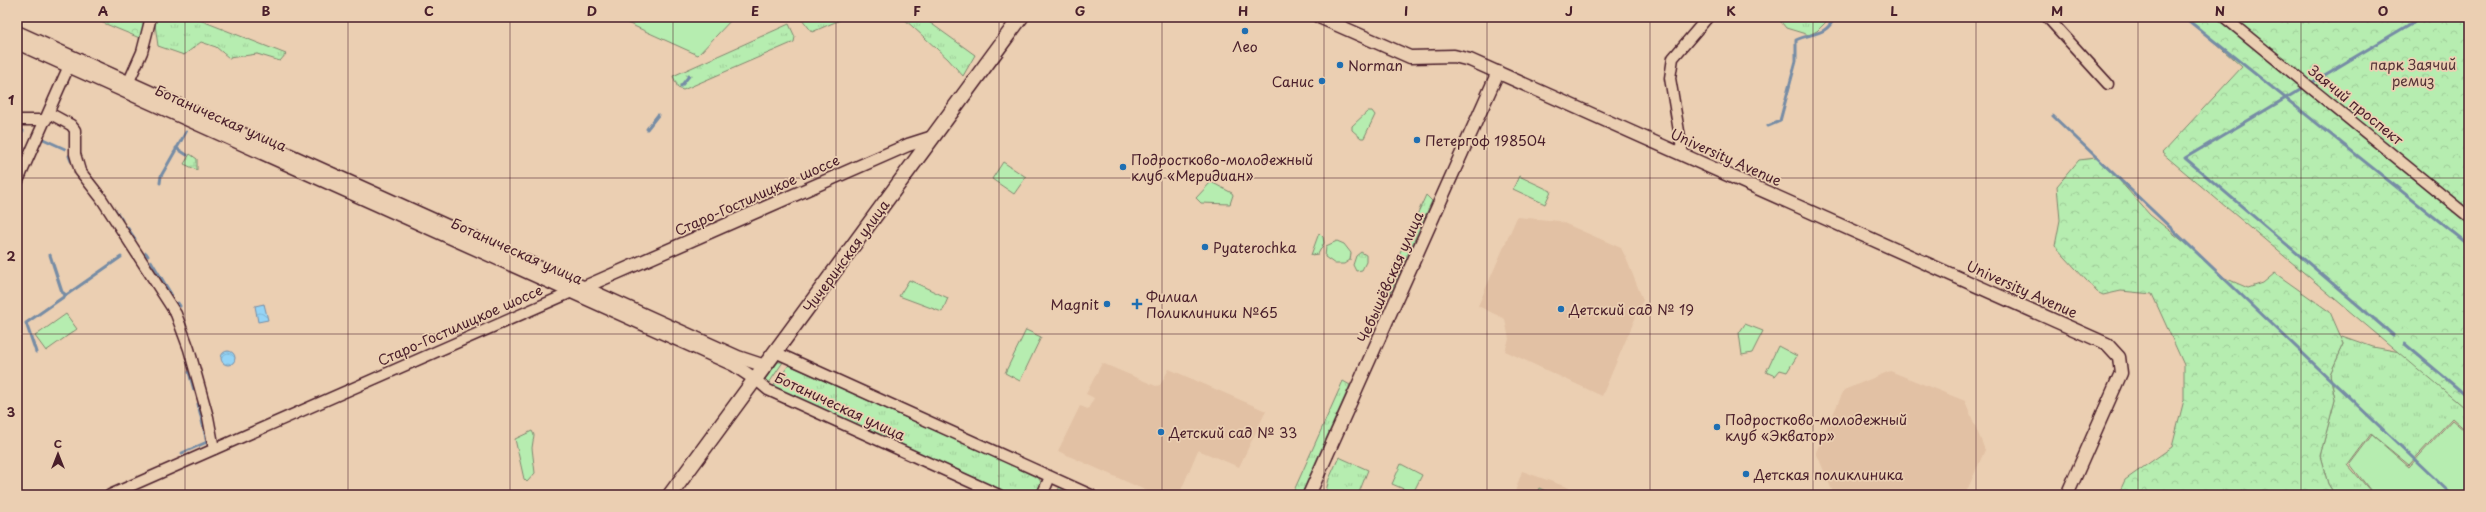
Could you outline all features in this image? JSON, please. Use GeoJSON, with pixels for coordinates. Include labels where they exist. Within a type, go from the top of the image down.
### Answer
{"type":"FeatureCollection","features":[{"type":"Feature","properties":{"kind":"main road","name":"Чичеринская улица"},"geometry":{"type":"LineString","coordinates":[[670,495],[1021,17]]}},
{"type":"Feature","properties":{"kind":"street"},"geometry":{"type":"LineString","coordinates":[[126,87],[143,48],[151,17]]}},
{"type":"Feature","properties":{"kind":"street","name":"University Avenue"},"geometry":{"type":"LineString","coordinates":[[1318,17],[1410,57],[1462,57],[2107,344],[2114,350],[2120,363],[2120,378],[2067,495]]}},
{"type":"Feature","properties":{"kind":"street"},"geometry":{"type":"LineString","coordinates":[[1683,155],[1670,78],[1671,68],[1673,58],[1708,17]]}},
{"type":"Feature","properties":{"kind":"street"},"geometry":{"type":"LineString","coordinates":[[2047,17],[2108,84]]}},
{"type":"Feature","properties":{"kind":"street","name":"Заячий проспект"},"geometry":{"type":"LineString","coordinates":[[2224,17],[2469,216]]}},
{"type":"Feature","properties":{"kind":"street","name":"Ботаническая улица"},"geometry":{"type":"LineString","coordinates":[[17,32],[71,62],[734,365],[756,379],[768,390],[999,495]]}},
{"type":"Feature","properties":{"kind":"street","name":"Ботаническая улица"},"geometry":{"type":"LineString","coordinates":[[17,43],[71,62]]}},
{"type":"Feature","properties":{"kind":"street"},"geometry":{"type":"LineString","coordinates":[[17,183],[71,62]]}},
{"type":"Feature","properties":{"kind":"street","name":"Чебышёвская улица"},"geometry":{"type":"LineString","coordinates":[[1309,495],[1498,72]]}},
{"type":"Feature","properties":{"kind":"street","name":"Ботаническая улица"},"geometry":{"type":"LineString","coordinates":[[126,87],[583,287],[738,357],[765,366]]}},
{"type":"Feature","properties":{"kind":"street"},"geometry":{"type":"LineString","coordinates":[[17,120],[48,116],[71,125],[75,130],[76,154],[80,171],[101,198],[176,314],[195,372],[214,449]]}},
{"type":"Feature","properties":{"kind":"street","name":"Старо-Гостилицкое шоссе"},"geometry":{"type":"LineString","coordinates":[[110,495],[908,145],[933,137]]}},
{"type":"Feature","properties":{"kind":"street","name":"Ботаническая улица"},"geometry":{"type":"LineString","coordinates":[[775,352],[1091,495]]}},
{"type":"Feature","properties":{"kind":"street"},"geometry":{"type":"LineString","coordinates":[[1042,495],[1050,477]]}},
{"type":"Feature","properties":{"kind":"shaded area","name":"Детский сад № 19"},"geometry":{"type":"Polygon","coordinates":[[[1517,217],[1559,221],[1621,248],[1626,258],[1643,300],[1602,396],[1505,351],[1509,339],[1505,319],[1478,306],[1517,217]]]}},
{"type":"Feature","properties":{"kind":"shaded area","name":"Детский сад № 33"},"geometry":{"type":"Polygon","coordinates":[[[1102,363],[1156,386],[1160,385],[1169,369],[1266,411],[1239,467],[1198,450],[1179,495],[1156,495],[1058,451],[1080,406],[1088,409],[1094,398],[1086,394],[1102,363]]]}},
{"type":"Feature","properties":{"kind":"shaded area"},"geometry":{"type":"Polygon","coordinates":[[[1890,371],[1965,401],[1985,450],[1965,495],[1834,495],[1816,452],[1844,390],[1890,371]]]}},
{"type":"Feature","properties":{"kind":"shaded area"},"geometry":{"type":"Polygon","coordinates":[[[1522,471],[1589,495],[1514,495],[1522,471]]]}},
{"type":"Feature","properties":{"kind":"green space"},"geometry":{"type":"Polygon","coordinates":[[[89,17],[144,17],[142,39],[89,17]]]}},
{"type":"Feature","properties":{"kind":"green space"},"geometry":{"type":"Polygon","coordinates":[[[154,17],[192,17],[286,54],[280,61],[257,54],[229,58],[216,47],[201,42],[184,55],[158,46],[154,17]]]}},
{"type":"Feature","properties":{"kind":"green space"},"geometry":{"type":"Polygon","coordinates":[[[614,17],[734,17],[698,55],[614,17]]]}},
{"type":"Feature","properties":{"kind":"green space"},"geometry":{"type":"Polygon","coordinates":[[[806,17],[847,17],[812,32],[802,19],[806,17]]]}},
{"type":"Feature","properties":{"kind":"green space"},"geometry":{"type":"Polygon","coordinates":[[[902,17],[922,17],[975,55],[963,76],[948,59],[902,17]]]}},
{"type":"Feature","properties":{"kind":"green space"},"geometry":{"type":"Polygon","coordinates":[[[1777,17],[1831,17],[1817,31],[1809,35],[1786,28],[1777,17]]]}},
{"type":"Feature","properties":{"kind":"green space","name":"парк Заячий ремиз"},"geometry":{"type":"Polygon","coordinates":[[[2186,17],[2469,17],[2469,412],[2162,153],[2242,67],[2186,17]]]}},
{"type":"Feature","properties":{"kind":"green space"},"geometry":{"type":"Polygon","coordinates":[[[789,24],[795,37],[794,42],[683,90],[678,88],[673,76],[789,24]]]}},
{"type":"Feature","properties":{"kind":"green space"},"geometry":{"type":"Polygon","coordinates":[[[1368,111],[1372,111],[1375,115],[1364,138],[1361,138],[1352,130],[1352,126],[1368,111]]]}},
{"type":"Feature","properties":{"kind":"green space"},"geometry":{"type":"Polygon","coordinates":[[[190,154],[197,159],[197,170],[184,164],[190,154]]]}},
{"type":"Feature","properties":{"kind":"green space"},"geometry":{"type":"Polygon","coordinates":[[[2096,158],[2119,180],[2150,215],[2189,246],[2225,278],[2248,288],[2263,283],[2275,273],[2330,312],[2344,344],[2330,374],[2335,400],[2320,456],[2328,484],[2335,495],[2118,495],[2125,480],[2172,447],[2184,400],[2184,365],[2152,294],[2121,291],[2103,295],[2097,292],[2055,246],[2060,220],[2057,186],[2079,160],[2096,158]]]}},
{"type":"Feature","properties":{"kind":"green space"},"geometry":{"type":"Polygon","coordinates":[[[1003,162],[1026,177],[1014,194],[992,179],[1003,162]]]}},
{"type":"Feature","properties":{"kind":"green space"},"geometry":{"type":"Polygon","coordinates":[[[1519,176],[1551,191],[1545,204],[1513,189],[1519,176]]]}},
{"type":"Feature","properties":{"kind":"green space"},"geometry":{"type":"Polygon","coordinates":[[[1211,182],[1232,193],[1233,195],[1230,204],[1201,203],[1196,198],[1211,182]]]}},
{"type":"Feature","properties":{"kind":"green space"},"geometry":{"type":"Polygon","coordinates":[[[1426,195],[1432,201],[1390,294],[1386,296],[1382,292],[1426,195]]]}},
{"type":"Feature","properties":{"kind":"green space"},"geometry":{"type":"Polygon","coordinates":[[[1319,233],[1323,237],[1324,243],[1318,254],[1311,255],[1319,233]]]}},
{"type":"Feature","properties":{"kind":"green space"},"geometry":{"type":"Polygon","coordinates":[[[1337,241],[1344,244],[1351,253],[1350,260],[1344,264],[1335,264],[1325,257],[1326,246],[1337,241]]]}},
{"type":"Feature","properties":{"kind":"green space"},"geometry":{"type":"Polygon","coordinates":[[[1361,252],[1366,255],[1366,262],[1362,270],[1356,271],[1353,265],[1356,256],[1361,252]]]}},
{"type":"Feature","properties":{"kind":"green space"},"geometry":{"type":"Polygon","coordinates":[[[909,280],[948,298],[942,312],[899,296],[909,280]]]}},
{"type":"Feature","properties":{"kind":"green space"},"geometry":{"type":"Polygon","coordinates":[[[66,314],[77,329],[46,351],[35,336],[66,314]]]}},
{"type":"Feature","properties":{"kind":"green space"},"geometry":{"type":"Polygon","coordinates":[[[1745,324],[1763,331],[1752,353],[1742,355],[1739,333],[1745,324]]]}},
{"type":"Feature","properties":{"kind":"green space"},"geometry":{"type":"Polygon","coordinates":[[[1026,330],[1041,337],[1020,381],[1005,373],[1026,330]]]}},
{"type":"Feature","properties":{"kind":"green space"},"geometry":{"type":"Polygon","coordinates":[[[2342,336],[2373,347],[2400,352],[2469,412],[2469,433],[2452,418],[2409,465],[2371,434],[2348,465],[2372,493],[2371,495],[2335,495],[2328,484],[2320,456],[2335,400],[2330,374],[2344,344],[2341,337],[2342,336]]]}},
{"type":"Feature","properties":{"kind":"green space"},"geometry":{"type":"Polygon","coordinates":[[[1778,346],[1797,356],[1787,372],[1780,370],[1775,376],[1766,372],[1778,346]]]}},
{"type":"Feature","properties":{"kind":"green space"},"geometry":{"type":"Polygon","coordinates":[[[778,362],[783,362],[767,386],[765,379],[778,362]]]}},
{"type":"Feature","properties":{"kind":"green space"},"geometry":{"type":"Polygon","coordinates":[[[789,365],[1038,477],[1042,484],[1037,495],[1009,495],[772,388],[789,365]]]}},
{"type":"Feature","properties":{"kind":"green space"},"geometry":{"type":"Polygon","coordinates":[[[1343,381],[1350,385],[1301,495],[1292,495],[1343,381]]]}},
{"type":"Feature","properties":{"kind":"green space"},"geometry":{"type":"Polygon","coordinates":[[[2452,420],[2469,434],[2469,495],[2374,495],[2350,464],[2372,435],[2409,467],[2452,420]]]}},
{"type":"Feature","properties":{"kind":"green space"},"geometry":{"type":"Polygon","coordinates":[[[532,431],[534,435],[532,448],[535,473],[527,482],[524,479],[515,439],[532,431]]]}},
{"type":"Feature","properties":{"kind":"green space"},"geometry":{"type":"Polygon","coordinates":[[[1339,457],[1368,470],[1358,495],[1325,495],[1329,479],[1339,457]]]}},
{"type":"Feature","properties":{"kind":"green space"},"geometry":{"type":"Polygon","coordinates":[[[1401,464],[1422,475],[1413,493],[1392,484],[1401,464]]]}},
{"type":"Feature","properties":{"kind":"green space"},"geometry":{"type":"Polygon","coordinates":[[[1060,486],[1079,495],[1056,495],[1060,486]]]}},
{"type":"Feature","properties":{"kind":"green space"},"geometry":{"type":"Polygon","coordinates":[[[1539,488],[1554,495],[1536,495],[1539,488]]]}},
{"type":"Feature","properties":{"kind":"water"},"geometry":{"type":"Polygon","coordinates":[[[264,304],[268,320],[258,322],[255,306],[264,304]]]}},
{"type":"Feature","properties":{"kind":"water"},"geometry":{"type":"Polygon","coordinates":[[[228,351],[233,353],[235,358],[233,363],[228,365],[223,363],[221,358],[223,353],[228,351]]]}},
{"type":"Feature","properties":{"kind":"waterway"},"geometry":{"type":"LineString","coordinates":[[1768,126],[1780,121],[1796,61],[1796,40],[1823,31],[1835,17]]}},
{"type":"Feature","properties":{"kind":"waterway"},"geometry":{"type":"LineString","coordinates":[[2184,17],[2469,245]]}},
{"type":"Feature","properties":{"kind":"waterway"},"geometry":{"type":"LineString","coordinates":[[2393,335],[2185,158],[2422,17]]}},
{"type":"Feature","properties":{"kind":"waterway"},"geometry":{"type":"LineString","coordinates":[[17,58],[21,56]]}},
{"type":"Feature","properties":{"kind":"waterway"},"geometry":{"type":"LineString","coordinates":[[681,86],[689,76]]}},
{"type":"Feature","properties":{"kind":"waterway"},"geometry":{"type":"LineString","coordinates":[[647,129],[658,115]]}},
{"type":"Feature","properties":{"kind":"waterway"},"geometry":{"type":"LineString","coordinates":[[2053,116],[2452,495]]}},
{"type":"Feature","properties":{"kind":"waterway"},"geometry":{"type":"LineString","coordinates":[[17,128],[23,131]]}},
{"type":"Feature","properties":{"kind":"waterway"},"geometry":{"type":"LineString","coordinates":[[160,183],[161,176],[186,132]]}},
{"type":"Feature","properties":{"kind":"waterway"},"geometry":{"type":"LineString","coordinates":[[43,139],[65,149]]}},
{"type":"Feature","properties":{"kind":"waterway"},"geometry":{"type":"LineString","coordinates":[[176,148],[187,155]]}},
{"type":"Feature","properties":{"kind":"waterway"},"geometry":{"type":"LineString","coordinates":[[69,156],[71,161]]}},
{"type":"Feature","properties":{"kind":"waterway"},"geometry":{"type":"LineString","coordinates":[[115,210],[122,220]]}},
{"type":"Feature","properties":{"kind":"waterway"},"geometry":{"type":"LineString","coordinates":[[127,227],[135,239]]}},
{"type":"Feature","properties":{"kind":"waterway"},"geometry":{"type":"LineString","coordinates":[[50,255],[62,292],[66,295]]}},
{"type":"Feature","properties":{"kind":"waterway"},"geometry":{"type":"LineString","coordinates":[[36,352],[26,323],[121,257]]}},
{"type":"Feature","properties":{"kind":"waterway"},"geometry":{"type":"LineString","coordinates":[[151,261],[171,294]]}},
{"type":"Feature","properties":{"kind":"waterway"},"geometry":{"type":"LineString","coordinates":[[2405,344],[2469,398]]}},
{"type":"Feature","properties":{"kind":"waterway"},"geometry":{"type":"LineString","coordinates":[[189,372],[194,390]]}},
{"type":"Feature","properties":{"kind":"waterway"},"geometry":{"type":"LineString","coordinates":[[182,453],[207,442],[198,404]]}},
{"type":"Feature","properties":{"kind":"place","name":"Лео"},"geometry":{"type":"Point","coordinates":[1245,31]}},
{"type":"Feature","properties":{"kind":"place","name":"Norman"},"geometry":{"type":"Point","coordinates":[1340,65]}},
{"type":"Feature","properties":{"kind":"place","name":"Санис"},"geometry":{"type":"Point","coordinates":[1322,81]}},
{"type":"Feature","properties":{"kind":"place","name":"Петергоф 198504"},"geometry":{"type":"Point","coordinates":[1417,140]}},
{"type":"Feature","properties":{"kind":"place","name":"Подростково-молодежный клуб «Меридиан»"},"geometry":{"type":"Point","coordinates":[1123,167]}},
{"type":"Feature","properties":{"kind":"place","name":"Pyaterochka"},"geometry":{"type":"Point","coordinates":[1205,247]}},
{"type":"Feature","properties":{"kind":"place","name":"Magnit"},"geometry":{"type":"Point","coordinates":[1107,304]}},
{"type":"Feature","properties":{"kind":"place","name":"Филиал Поликлиники №65"},"geometry":{"type":"Point","coordinates":[1137,304]}},
{"type":"Feature","properties":{"kind":"place","name":"Детский сад № 19"},"geometry":{"type":"Point","coordinates":[1561,309]}},
{"type":"Feature","properties":{"kind":"place","name":"Подростково-молодежный клуб «Экватор»"},"geometry":{"type":"Point","coordinates":[1717,427]}},
{"type":"Feature","properties":{"kind":"place","name":"Детский сад № 33"},"geometry":{"type":"Point","coordinates":[1161,432]}},
{"type":"Feature","properties":{"kind":"place","name":"Детская поликлиника"},"geometry":{"type":"Point","coordinates":[1746,474]}}]}
